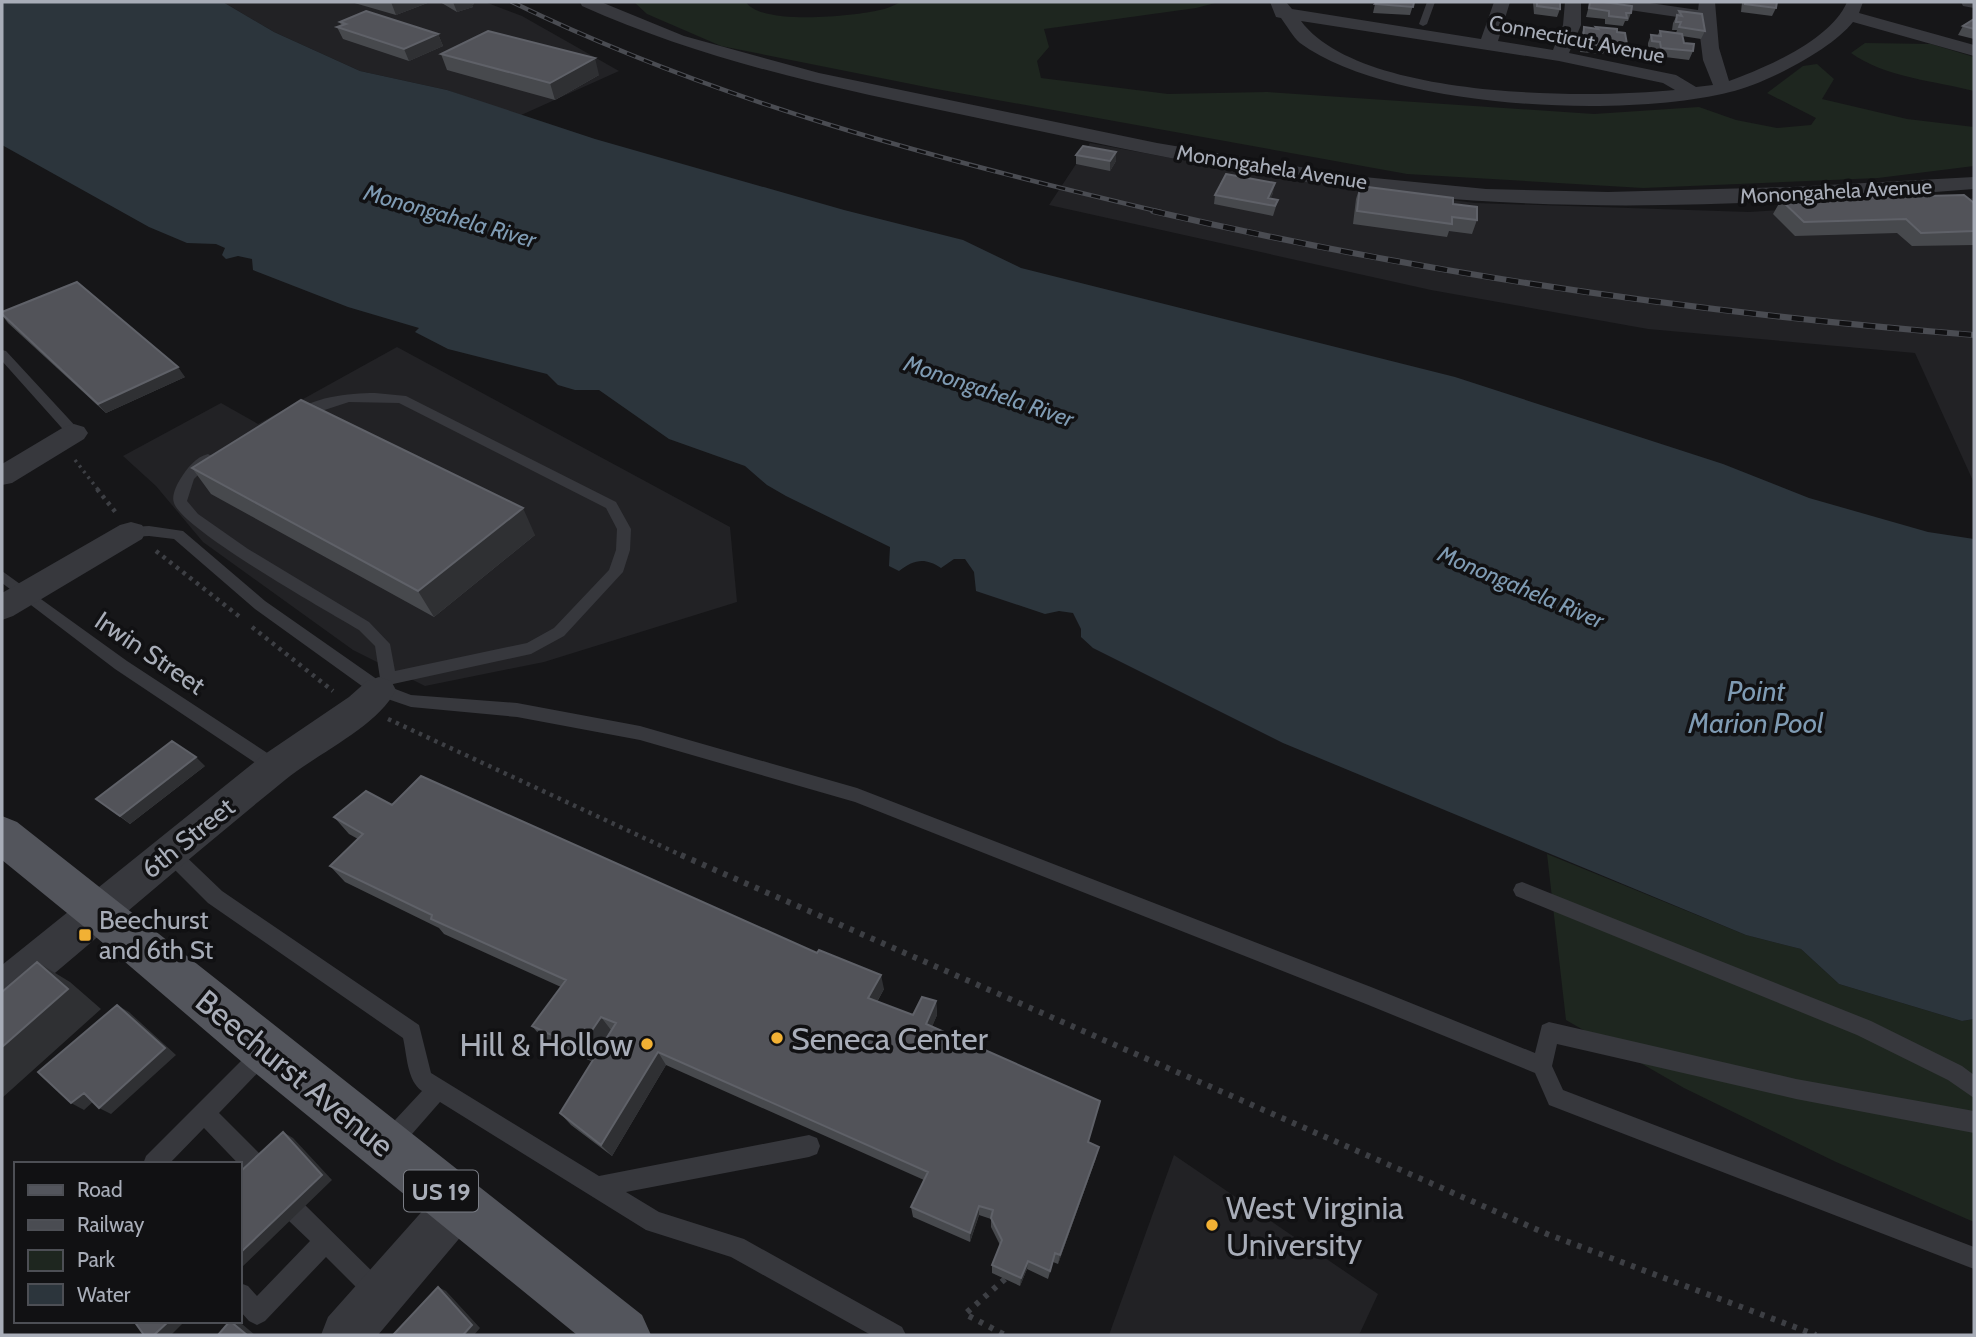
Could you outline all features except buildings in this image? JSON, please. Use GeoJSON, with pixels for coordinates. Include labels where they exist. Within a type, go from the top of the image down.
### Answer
{"type":"FeatureCollection","features":[{"type":"Feature","properties":{"kind":"main road","name":"Beechurst Avenue"},"geometry":{"type":"LineString","coordinates":[[2,835],[99,911],[266,1051],[622,1335]]}},
{"type":"Feature","properties":{"kind":"street","name":"Monongahela Avenue"},"geometry":{"type":"LineString","coordinates":[[588,2],[671,39],[794,71],[1076,133],[1227,161],[1396,187],[1484,194],[1663,198],[1974,183]]}},
{"type":"Feature","properties":{"kind":"street"},"geometry":{"type":"LineString","coordinates":[[1488,44],[1502,2]]}},
{"type":"Feature","properties":{"kind":"street"},"geometry":{"type":"LineString","coordinates":[[1559,56],[1572,25],[1573,2]]}},
{"type":"Feature","properties":{"kind":"street"},"geometry":{"type":"LineString","coordinates":[[1609,2],[1707,9],[1716,77],[1725,88]]}},
{"type":"Feature","properties":{"kind":"street"},"geometry":{"type":"LineString","coordinates":[[1969,2],[1974,3]]}},
{"type":"Feature","properties":{"kind":"street"},"geometry":{"type":"LineString","coordinates":[[1280,7],[1308,40],[1364,71],[1410,82],[1500,96],[1577,101],[1625,100],[1694,93],[1725,88],[1750,80],[1808,49],[1853,9],[1974,51]]}},
{"type":"Feature","properties":{"kind":"street","name":"Connecticut Avenue"},"geometry":{"type":"LineString","coordinates":[[1280,7],[1356,17],[1559,56],[1669,79],[1694,93]]}},
{"type":"Feature","properties":{"kind":"street"},"geometry":{"type":"LineString","coordinates":[[2,476],[67,437]]}},
{"type":"Feature","properties":{"kind":"street"},"geometry":{"type":"LineString","coordinates":[[9,593],[131,532]]}},
{"type":"Feature","properties":{"kind":"street","name":"6th Street"},"geometry":{"type":"LineString","coordinates":[[2,990],[275,767],[376,692]]}},
{"type":"Feature","properties":{"kind":"street"},"geometry":{"type":"LineString","coordinates":[[346,1335],[458,1205]]}},
{"type":"Feature","properties":{"kind":"lane"},"geometry":{"type":"LineString","coordinates":[[1423,24],[1431,2]]}},
{"type":"Feature","properties":{"kind":"lane"},"geometry":{"type":"LineString","coordinates":[[2,354],[67,437]]}},
{"type":"Feature","properties":{"kind":"lane"},"geometry":{"type":"LineString","coordinates":[[287,420],[329,401],[349,397],[379,396],[402,399],[611,505],[624,529],[623,550],[616,572],[559,632],[531,648],[376,692]]}},
{"type":"Feature","properties":{"kind":"lane"},"geometry":{"type":"LineString","coordinates":[[224,450],[196,467],[187,477],[181,487],[180,502],[194,517],[243,553],[364,626],[382,644],[376,692]]}},
{"type":"Feature","properties":{"kind":"lane"},"geometry":{"type":"LineString","coordinates":[[131,532],[149,531],[178,535],[260,606],[376,692],[411,701],[517,710],[640,733],[857,795],[1371,996],[1542,1066]]}},
{"type":"Feature","properties":{"kind":"lane","name":"Irwin Street"},"geometry":{"type":"LineString","coordinates":[[9,593],[275,767]]}},
{"type":"Feature","properties":{"kind":"lane"},"geometry":{"type":"LineString","coordinates":[[170,853],[215,897],[412,1032],[422,1080],[654,1222],[736,1247],[894,1335]]}},
{"type":"Feature","properties":{"kind":"lane"},"geometry":{"type":"LineString","coordinates":[[1522,890],[1864,1028],[1955,1073],[1974,1088]]}},
{"type":"Feature","properties":{"kind":"lane"},"geometry":{"type":"LineString","coordinates":[[1974,1122],[1796,1089],[1549,1032],[1542,1066],[1556,1098],[1974,1258]]}},
{"type":"Feature","properties":{"kind":"lane"},"geometry":{"type":"LineString","coordinates":[[156,1162],[266,1051]]}},
{"type":"Feature","properties":{"kind":"lane"},"geometry":{"type":"LineString","coordinates":[[386,1147],[438,1089]]}},
{"type":"Feature","properties":{"kind":"lane"},"geometry":{"type":"LineString","coordinates":[[204,1113],[259,1169]]}},
{"type":"Feature","properties":{"kind":"lane"},"geometry":{"type":"LineString","coordinates":[[597,1187],[809,1146]]}},
{"type":"Feature","properties":{"kind":"lane"},"geometry":{"type":"LineString","coordinates":[[297,1213],[381,1295]]}},
{"type":"Feature","properties":{"kind":"lane"},"geometry":{"type":"LineString","coordinates":[[242,1296],[257,1313],[326,1241]]}},
{"type":"Feature","properties":{"kind":"path"},"geometry":{"type":"LineString","coordinates":[[67,437],[131,532],[344,699],[376,692],[720,873],[1521,1223],[1816,1335]]}},
{"type":"Feature","properties":{"kind":"path"},"geometry":{"type":"LineString","coordinates":[[1004,1335],[965,1314],[1005,1279]]}},
{"type":"Feature","properties":{"kind":"shaded area"},"geometry":{"type":"Polygon","coordinates":[[[223,2],[485,2],[522,16],[619,71],[519,116],[447,90],[360,71],[274,32],[223,2]]]}},
{"type":"Feature","properties":{"kind":"shaded area"},"geometry":{"type":"Polygon","coordinates":[[[1090,143],[1274,177],[1475,203],[1749,212],[1974,198],[1974,483],[1915,353],[1648,329],[1431,290],[1049,205],[1090,143]]]}},
{"type":"Feature","properties":{"kind":"shaded area"},"geometry":{"type":"Polygon","coordinates":[[[397,347],[730,527],[737,602],[544,662],[425,686],[353,650],[203,542],[156,486],[123,456],[221,403],[258,424],[397,347]]]}},
{"type":"Feature","properties":{"kind":"shaded area","name":"West Virginia University"},"geometry":{"type":"Polygon","coordinates":[[[1174,1155],[1378,1294],[1359,1335],[1109,1335],[1174,1155]]]}},
{"type":"Feature","properties":{"kind":"green space"},"geometry":{"type":"Polygon","coordinates":[[[634,2],[746,2],[755,9],[770,14],[809,17],[868,12],[901,2],[1219,2],[1196,8],[1044,29],[1049,47],[1037,61],[1041,78],[1168,94],[1267,92],[1594,114],[1699,107],[1736,120],[1777,128],[1811,125],[1816,118],[1767,93],[1803,66],[1817,64],[1834,79],[1822,99],[1907,119],[1974,127],[1974,166],[1878,178],[1643,188],[1407,174],[931,88],[721,46],[647,14],[634,2]]]}},
{"type":"Feature","properties":{"kind":"green space"},"geometry":{"type":"Polygon","coordinates":[[[1865,43],[1931,44],[1974,57],[1974,91],[1879,68],[1851,53],[1865,43]]]}},
{"type":"Feature","properties":{"kind":"green space"},"geometry":{"type":"Polygon","coordinates":[[[1547,854],[1746,935],[1801,949],[1839,984],[1962,1021],[1974,1019],[1974,1222],[1836,1162],[1684,1088],[1566,1020],[1547,854]]]}},
{"type":"Feature","properties":{"kind":"water","name":"Point Marion Pool"},"geometry":{"type":"Polygon","coordinates":[[[2,2],[223,2],[274,32],[360,71],[447,90],[595,139],[844,210],[963,240],[1021,268],[1455,377],[1723,464],[1809,498],[1928,532],[1974,539],[1974,1019],[1962,1021],[1839,984],[1801,949],[1746,935],[1283,743],[1093,648],[1081,637],[1081,629],[1073,613],[1059,611],[1045,614],[976,591],[974,572],[965,559],[954,559],[941,568],[919,561],[899,571],[889,566],[890,547],[786,496],[767,485],[745,466],[669,439],[599,390],[575,390],[558,385],[547,374],[448,349],[415,332],[419,328],[348,307],[253,270],[252,259],[238,256],[226,259],[222,255],[225,248],[216,244],[187,243],[149,227],[2,145],[2,2]]]}},
{"type":"Feature","properties":{"kind":"railway"},"geometry":{"type":"LineString","coordinates":[[512,2],[590,38],[749,99],[912,149],[1161,212]]}},
{"type":"Feature","properties":{"kind":"railway"},"geometry":{"type":"LineString","coordinates":[[1153,211],[1357,254],[1561,288],[1767,315],[1974,335]]}},
{"type":"Feature","properties":{"kind":"place","name":"Beechurst and 6th St"},"geometry":{"type":"Point","coordinates":[85,935]}},
{"type":"Feature","properties":{"kind":"place","name":"Seneca Center"},"geometry":{"type":"Point","coordinates":[777,1038]}},
{"type":"Feature","properties":{"kind":"place","name":"Hill & Hollow"},"geometry":{"type":"Point","coordinates":[647,1044]}},
{"type":"Feature","properties":{"kind":"place","name":"West Virginia University"},"geometry":{"type":"Point","coordinates":[1212,1225]}},
{"type":"Feature","properties":{"kind":"water label","name":"Monongahela River"},"geometry":{"type":"Point","coordinates":[450,216]}},
{"type":"Feature","properties":{"kind":"water label","name":"Monongahela River"},"geometry":{"type":"Point","coordinates":[989,391]}},
{"type":"Feature","properties":{"kind":"water label","name":"Monongahela River"},"geometry":{"type":"Point","coordinates":[1521,587]}}]}
